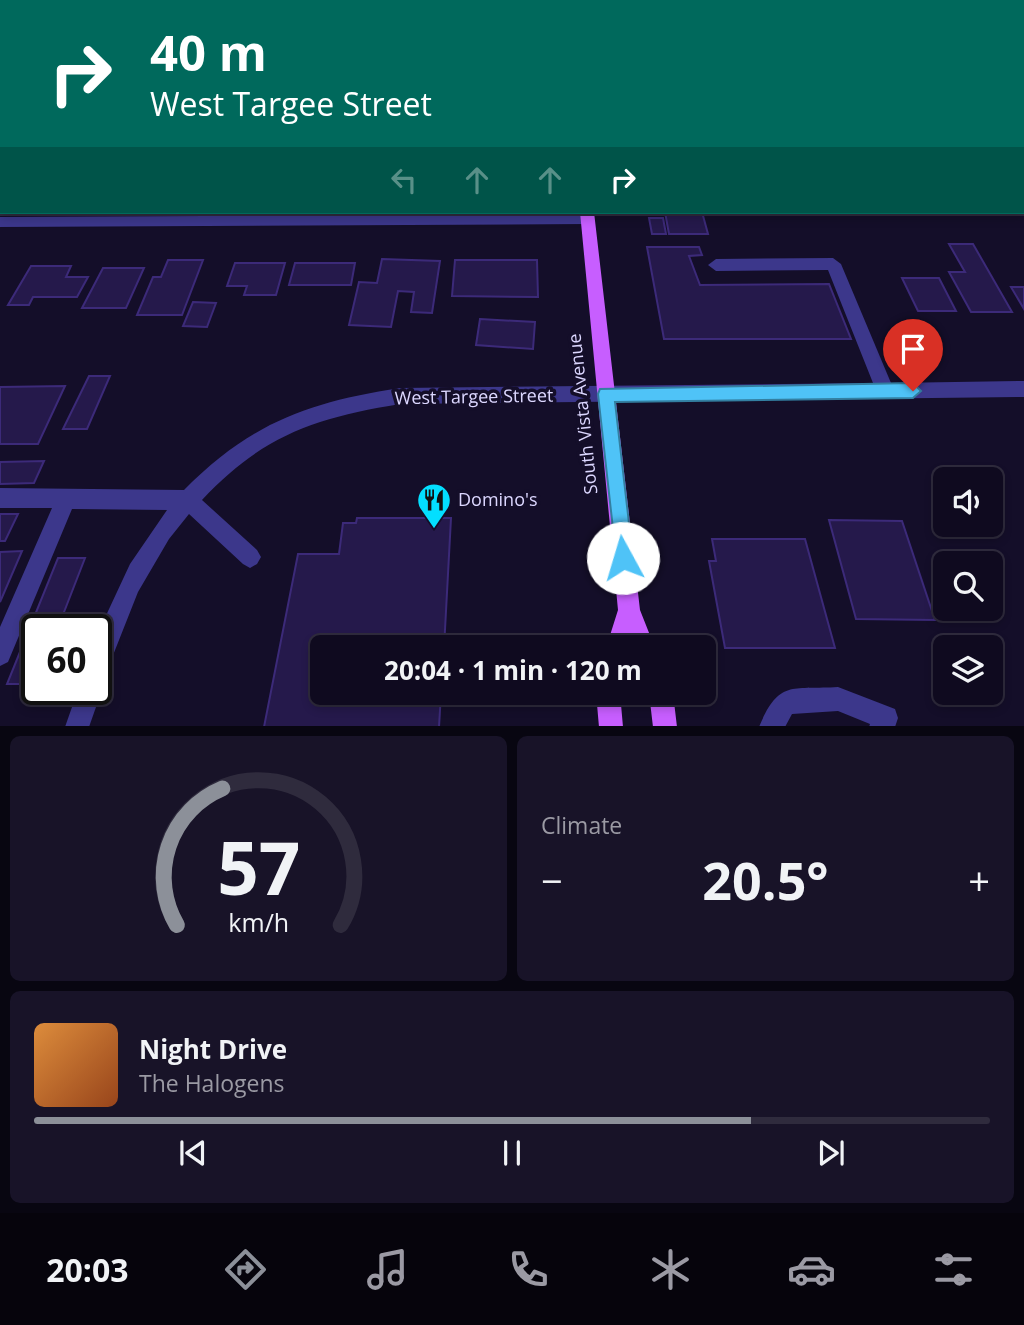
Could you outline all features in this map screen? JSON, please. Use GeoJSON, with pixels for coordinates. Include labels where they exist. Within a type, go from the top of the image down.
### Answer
{"type":"FeatureCollection","features":[{"type":"Feature","properties":{"kind":"main road","name":"South Vista Avenue"},"geometry":{"type":"LineString","coordinates":[[587,215],[629,610],[639,635]]}},
{"type":"Feature","properties":{"kind":"main road","name":"South Vista Avenue"},"geometry":{"type":"LineString","coordinates":[[621,635],[629,610]]}},
{"type":"Feature","properties":{"kind":"main road"},"geometry":{"type":"LineString","coordinates":[[609,705],[611,726]]}},
{"type":"Feature","properties":{"kind":"main road"},"geometry":{"type":"LineString","coordinates":[[662,705],[665,726]]}},
{"type":"Feature","properties":{"kind":"street"},"geometry":{"type":"LineString","coordinates":[[0,222],[587,215]]}},
{"type":"Feature","properties":{"kind":"street"},"geometry":{"type":"LineString","coordinates":[[716,264],[833,264],[885,391]]}},
{"type":"Feature","properties":{"kind":"street","name":"West Targee Street"},"geometry":{"type":"LineString","coordinates":[[112,623],[145,556],[188,500],[229,462],[262,439],[304,418],[346,404],[400,396],[1024,389]]}},
{"type":"Feature","properties":{"kind":"street"},"geometry":{"type":"LineString","coordinates":[[0,498],[188,500],[250,556]]}},
{"type":"Feature","properties":{"kind":"street"},"geometry":{"type":"LineString","coordinates":[[0,654],[66,499]]}},
{"type":"Feature","properties":{"kind":"street"},"geometry":{"type":"LineString","coordinates":[[771,726],[785,702],[838,699],[886,718],[881,726]]}},
{"type":"Feature","properties":{"kind":"street"},"geometry":{"type":"LineString","coordinates":[[77,726],[85,705]]}},
{"type":"Feature","properties":{"kind":"building"},"geometry":{"type":"Polygon","coordinates":[[[665,214],[703,214],[708,234],[669,234],[665,214]]]}},
{"type":"Feature","properties":{"kind":"building"},"geometry":{"type":"Polygon","coordinates":[[[649,218],[663,218],[666,234],[652,234],[649,218]]]}},
{"type":"Feature","properties":{"kind":"building"},"geometry":{"type":"Polygon","coordinates":[[[949,244],[973,244],[1012,312],[971,312],[949,272],[965,272],[949,244]]]}},
{"type":"Feature","properties":{"kind":"building"},"geometry":{"type":"Polygon","coordinates":[[[647,247],[699,247],[702,255],[689,256],[700,285],[829,284],[851,339],[664,339],[647,247]]]}},
{"type":"Feature","properties":{"kind":"building"},"geometry":{"type":"Polygon","coordinates":[[[382,259],[440,261],[432,313],[411,312],[414,292],[398,291],[391,327],[349,325],[359,282],[377,283],[382,259]]]}},
{"type":"Feature","properties":{"kind":"building"},"geometry":{"type":"Polygon","coordinates":[[[168,260],[203,260],[182,315],[137,315],[153,277],[161,277],[168,260]]]}},
{"type":"Feature","properties":{"kind":"building"},"geometry":{"type":"Polygon","coordinates":[[[455,260],[537,260],[538,297],[452,296],[455,260]]]}},
{"type":"Feature","properties":{"kind":"building"},"geometry":{"type":"Polygon","coordinates":[[[235,263],[285,263],[276,295],[244,295],[247,286],[227,286],[235,263]]]}},
{"type":"Feature","properties":{"kind":"building"},"geometry":{"type":"Polygon","coordinates":[[[295,263],[355,263],[351,285],[289,285],[295,263]]]}},
{"type":"Feature","properties":{"kind":"building"},"geometry":{"type":"Polygon","coordinates":[[[31,266],[71,266],[66,277],[88,277],[77,297],[33,297],[29,305],[8,305],[31,266]]]}},
{"type":"Feature","properties":{"kind":"building"},"geometry":{"type":"Polygon","coordinates":[[[103,268],[144,268],[126,308],[82,308],[103,268]]]}},
{"type":"Feature","properties":{"kind":"building"},"geometry":{"type":"Polygon","coordinates":[[[902,278],[939,278],[956,311],[918,311],[902,278]]]}},
{"type":"Feature","properties":{"kind":"building"},"geometry":{"type":"Polygon","coordinates":[[[1011,287],[1024,287],[1024,309],[1011,287]]]}},
{"type":"Feature","properties":{"kind":"building"},"geometry":{"type":"Polygon","coordinates":[[[193,302],[216,303],[207,327],[183,326],[193,302]]]}},
{"type":"Feature","properties":{"kind":"building"},"geometry":{"type":"Polygon","coordinates":[[[480,319],[535,322],[533,349],[476,345],[480,319]]]}},
{"type":"Feature","properties":{"kind":"building"},"geometry":{"type":"Polygon","coordinates":[[[89,376],[110,376],[87,429],[63,429],[89,376]]]}},
{"type":"Feature","properties":{"kind":"building"},"geometry":{"type":"Polygon","coordinates":[[[65,386],[38,444],[0,444],[0,387],[65,386]]]}},
{"type":"Feature","properties":{"kind":"building"},"geometry":{"type":"Polygon","coordinates":[[[44,461],[34,483],[0,484],[0,462],[44,461]]]}},
{"type":"Feature","properties":{"kind":"building"},"geometry":{"type":"Polygon","coordinates":[[[0,514],[18,514],[5,541],[0,541],[0,514]]]}},
{"type":"Feature","properties":{"kind":"building"},"geometry":{"type":"Polygon","coordinates":[[[357,518],[451,518],[445,635],[310,635],[310,705],[440,705],[439,726],[264,726],[298,554],[339,554],[343,523],[356,523],[357,518]]]}},
{"type":"Feature","properties":{"kind":"building"},"geometry":{"type":"Polygon","coordinates":[[[829,520],[902,521],[933,620],[856,619],[829,520]]]}},
{"type":"Feature","properties":{"kind":"building"},"geometry":{"type":"Polygon","coordinates":[[[712,539],[805,539],[835,648],[725,648],[709,561],[716,561],[712,539]]]}},
{"type":"Feature","properties":{"kind":"building"},"geometry":{"type":"Polygon","coordinates":[[[22,551],[0,602],[0,552],[22,551]]]}},
{"type":"Feature","properties":{"kind":"building"},"geometry":{"type":"Polygon","coordinates":[[[58,558],[85,558],[63,614],[35,614],[58,558]]]}},
{"type":"Feature","properties":{"kind":"building"},"geometry":{"type":"Polygon","coordinates":[[[21,649],[21,684],[7,684],[21,649]]]}},
{"type":"Feature","properties":{"kind":"place","name":"Domino's"},"geometry":{"type":"Point","coordinates":[434,530]}},
{"type":"Feature","properties":{"kind":"route"},"geometry":{"type":"LineString","coordinates":[[623,558],[606,394],[913,391]]}}]}
